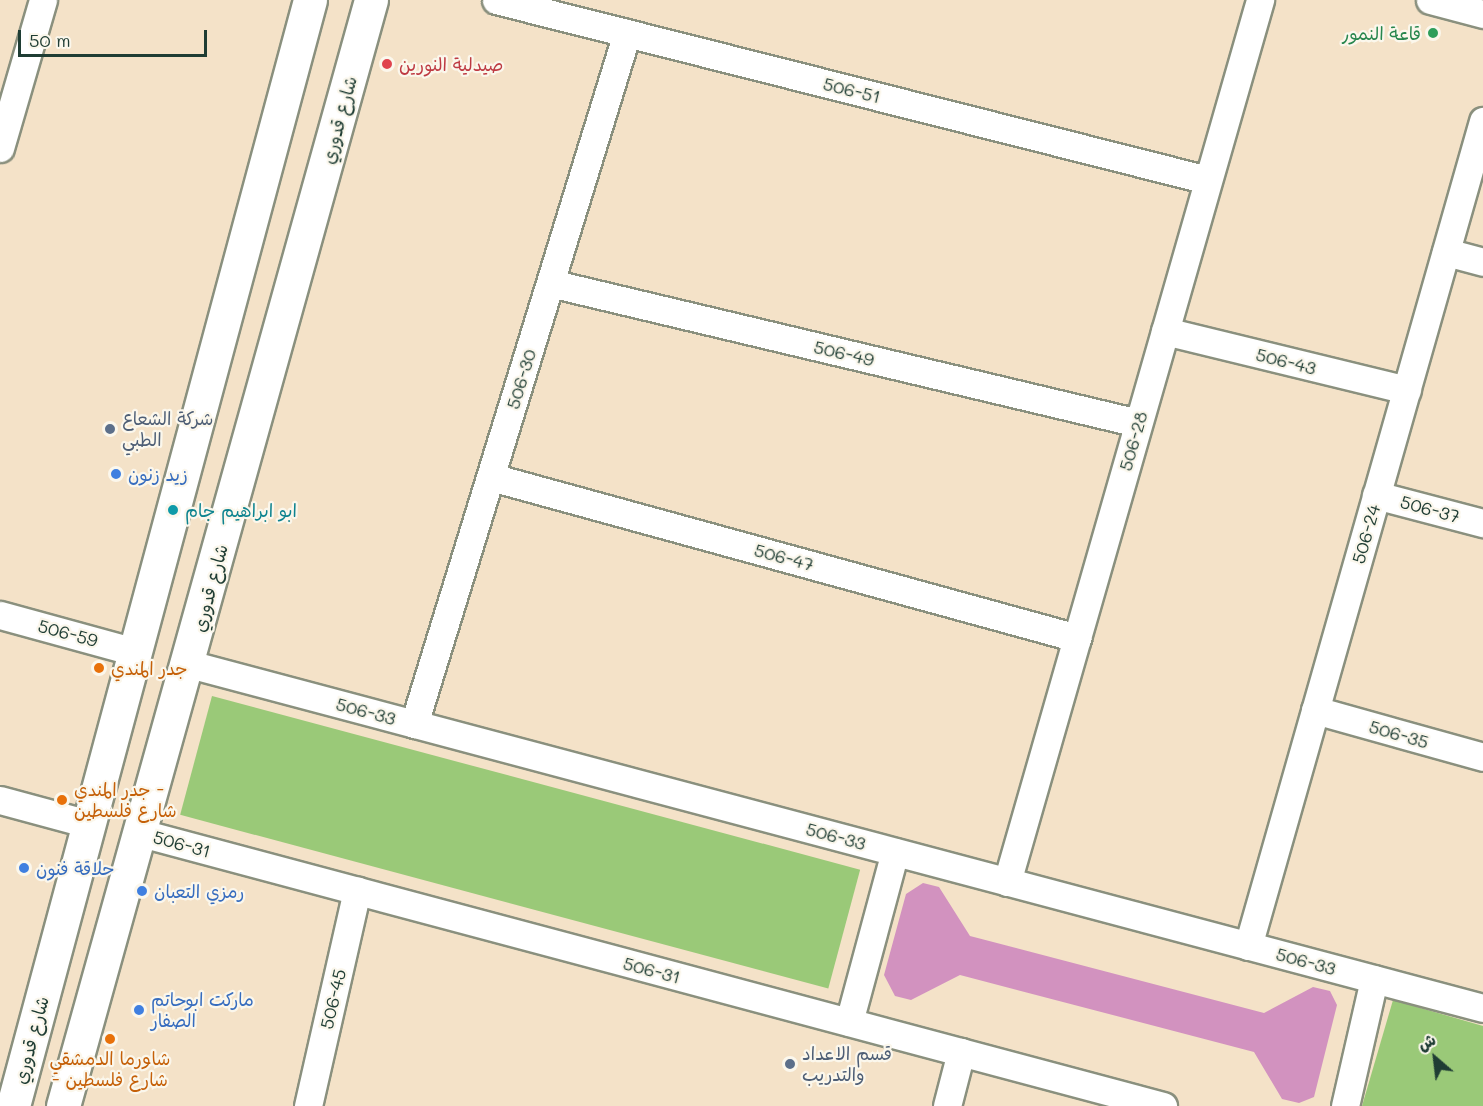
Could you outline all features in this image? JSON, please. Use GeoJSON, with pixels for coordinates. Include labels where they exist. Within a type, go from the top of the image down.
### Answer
{"type":"FeatureCollection","features":[{"type":"Feature","properties":{"kind":"main road","name":"شارع قدوري"},"geometry":{"type":"LineString","coordinates":[[14,1106],[310,0]]}},
{"type":"Feature","properties":{"kind":"main road","name":"شارع قدوري"},"geometry":{"type":"LineString","coordinates":[[63,1106],[189,664],[372,0]]}},
{"type":"Feature","properties":{"kind":"street"},"geometry":{"type":"LineString","coordinates":[[2,132],[43,0]]}},
{"type":"Feature","properties":{"kind":"street","name":"506-51"},"geometry":{"type":"LineString","coordinates":[[496,0],[1208,180]]}},
{"type":"Feature","properties":{"kind":"street","name":"506-28"},"geometry":{"type":"LineString","coordinates":[[1007,882],[1260,0]]}},
{"type":"Feature","properties":{"kind":"street"},"geometry":{"type":"LineString","coordinates":[[1430,0],[1483,14]]}},
{"type":"Feature","properties":{"kind":"street","name":"506-30"},"geometry":{"type":"LineString","coordinates":[[414,724],[627,33]]}},
{"type":"Feature","properties":{"kind":"street","name":"506-24"},"geometry":{"type":"LineString","coordinates":[[1248,946],[1483,121]]}},
{"type":"Feature","properties":{"kind":"street"},"geometry":{"type":"LineString","coordinates":[[1446,252],[1483,262]]}},
{"type":"Feature","properties":{"kind":"street","name":"506-49"},"geometry":{"type":"LineString","coordinates":[[550,284],[1138,423]]}},
{"type":"Feature","properties":{"kind":"street","name":"506-43"},"geometry":{"type":"LineString","coordinates":[[1165,331],[1407,390]]}},
{"type":"Feature","properties":{"kind":"street","name":"506-47"},"geometry":{"type":"LineString","coordinates":[[491,477],[1077,638]]}},
{"type":"Feature","properties":{"kind":"street","name":"506-37"},"geometry":{"type":"LineString","coordinates":[[1377,495],[1483,524]]}},
{"type":"Feature","properties":{"kind":"street","name":"506-59"},"geometry":{"type":"LineString","coordinates":[[0,615],[135,652]]}},
{"type":"Feature","properties":{"kind":"street","name":"506-33"},"geometry":{"type":"LineString","coordinates":[[189,664],[1483,1008]]}},
{"type":"Feature","properties":{"kind":"street","name":"506-35"},"geometry":{"type":"LineString","coordinates":[[1316,710],[1483,758]]}},
{"type":"Feature","properties":{"kind":"street"},"geometry":{"type":"LineString","coordinates":[[0,800],[89,824]]}},
{"type":"Feature","properties":{"kind":"street","name":"506-31"},"geometry":{"type":"LineString","coordinates":[[141,833],[1163,1106]]}},
{"type":"Feature","properties":{"kind":"street"},"geometry":{"type":"LineString","coordinates":[[849,1022],[895,852]]}},
{"type":"Feature","properties":{"kind":"street","name":"506-45"},"geometry":{"type":"LineString","coordinates":[[308,1106],[357,891]]}},
{"type":"Feature","properties":{"kind":"street"},"geometry":{"type":"LineString","coordinates":[[1345,1106],[1374,979]]}},
{"type":"Feature","properties":{"kind":"street"},"geometry":{"type":"LineString","coordinates":[[947,1106],[962,1052]]}},
{"type":"Feature","properties":{"kind":"green space"},"geometry":{"type":"Polygon","coordinates":[[[212,696],[860,870],[828,988],[180,815],[212,696]]]}},
{"type":"Feature","properties":{"kind":"green space"},"geometry":{"type":"Polygon","coordinates":[[[1393,1000],[1483,1026],[1483,1106],[1362,1106],[1393,1000]]]}},
{"type":"Feature","properties":{"kind":"building"},"geometry":{"type":"Polygon","coordinates":[[[923,883],[939,887],[970,936],[1264,1013],[1313,987],[1330,991],[1337,1005],[1314,1097],[1299,1103],[1282,1099],[1254,1052],[960,975],[911,1000],[895,996],[884,975],[906,894],[923,883]]]}},
{"type":"Feature","properties":{"kind":"place","name":"قاعة النمور"},"geometry":{"type":"Point","coordinates":[1433,33]}},
{"type":"Feature","properties":{"kind":"place","name":"صيدلية النورين"},"geometry":{"type":"Point","coordinates":[387,64]}},
{"type":"Feature","properties":{"kind":"place","name":"شركة الشعاع الطبي"},"geometry":{"type":"Point","coordinates":[110,429]}},
{"type":"Feature","properties":{"kind":"place","name":"زيد زنون"},"geometry":{"type":"Point","coordinates":[116,474]}},
{"type":"Feature","properties":{"kind":"place","name":"ابو ابراهيم جام"},"geometry":{"type":"Point","coordinates":[173,510]}},
{"type":"Feature","properties":{"kind":"place","name":"جدر المندي"},"geometry":{"type":"Point","coordinates":[99,668]}},
{"type":"Feature","properties":{"kind":"place","name":"جدر المندي - شارع فلسطين"},"geometry":{"type":"Point","coordinates":[62,800]}},
{"type":"Feature","properties":{"kind":"place","name":"حلاقة فنون"},"geometry":{"type":"Point","coordinates":[24,868]}},
{"type":"Feature","properties":{"kind":"place","name":"رمزي التعبان"},"geometry":{"type":"Point","coordinates":[142,891]}},
{"type":"Feature","properties":{"kind":"place","name":"ماركت ابوحاتم الصفار"},"geometry":{"type":"Point","coordinates":[139,1010]}},
{"type":"Feature","properties":{"kind":"place","name":"شاورما الدمشقي - شارع فلسطين"},"geometry":{"type":"Point","coordinates":[110,1039]}},
{"type":"Feature","properties":{"kind":"place","name":"قسم الاعداد والتدريب"},"geometry":{"type":"Point","coordinates":[790,1064]}}]}
